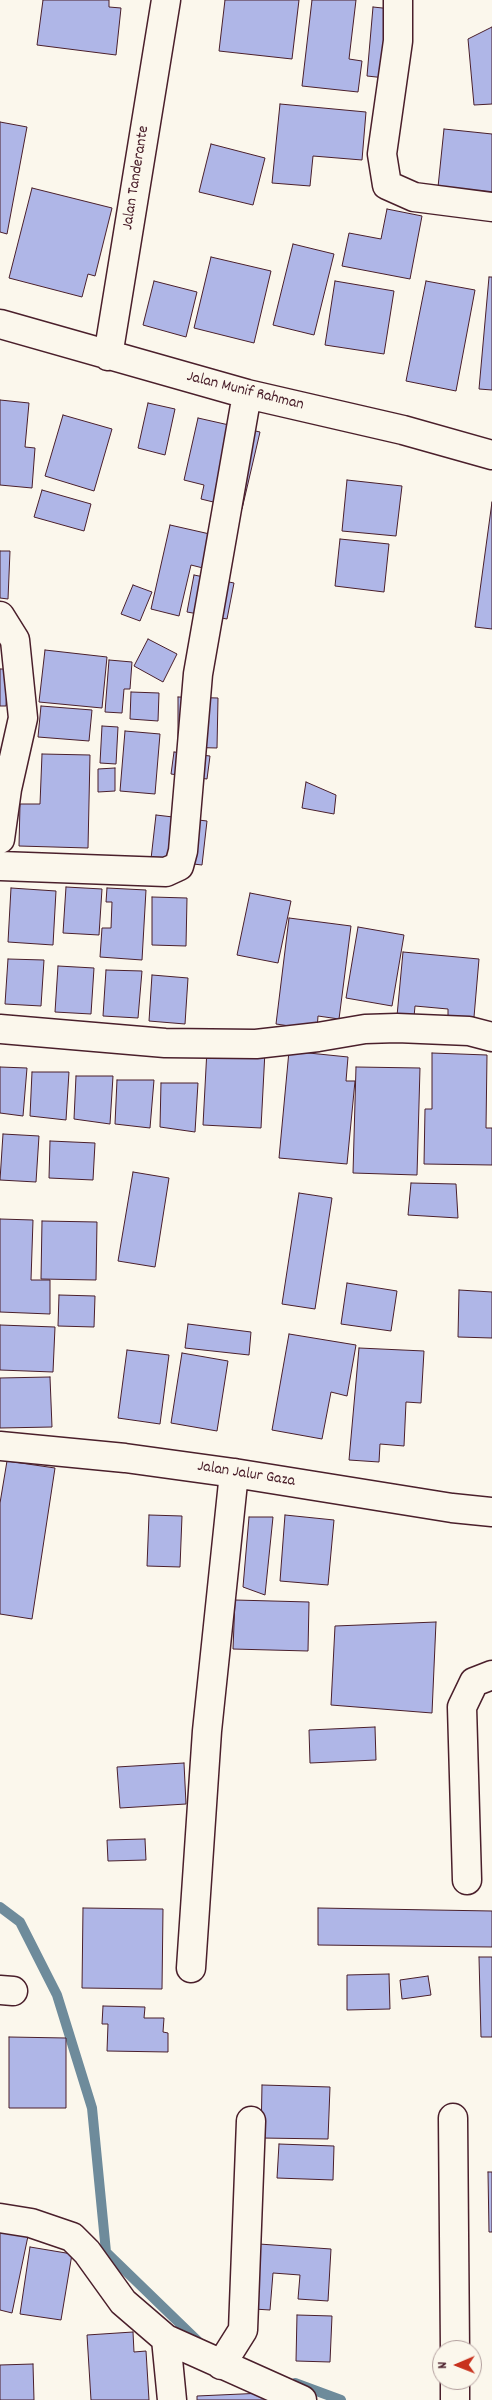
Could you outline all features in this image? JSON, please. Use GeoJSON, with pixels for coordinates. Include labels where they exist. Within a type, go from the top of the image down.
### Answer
{"type":"FeatureCollection","features":[{"type":"Feature","properties":{"kind":"street","name":"Jalan Tanderante"},"geometry":{"type":"LineString","coordinates":[[108,356],[166,0]]}},
{"type":"Feature","properties":{"kind":"street"},"geometry":{"type":"LineString","coordinates":[[398,0],[398,41],[382,154],[388,185],[414,197],[492,207]]}},
{"type":"Feature","properties":{"kind":"street","name":"Jalan Munif Rahman"},"geometry":{"type":"LineString","coordinates":[[0,324],[247,394],[403,430],[492,454]]}},
{"type":"Feature","properties":{"kind":"street"},"geometry":{"type":"LineString","coordinates":[[0,866],[166,872],[179,866],[183,851],[198,674],[247,394]]}},
{"type":"Feature","properties":{"kind":"street"},"geometry":{"type":"LineString","coordinates":[[0,616],[15,640],[23,718],[4,788],[0,839]]}},
{"type":"Feature","properties":{"kind":"street"},"geometry":{"type":"LineString","coordinates":[[0,1028],[165,1043],[256,1044],[318,1037],[365,1029],[397,1028],[470,1031],[492,1037]]}},
{"type":"Feature","properties":{"kind":"street","name":"Jalan Jalur Gaza"},"geometry":{"type":"LineString","coordinates":[[0,1446],[124,1458],[234,1473],[452,1508],[492,1512]]}},
{"type":"Feature","properties":{"kind":"street"},"geometry":{"type":"LineString","coordinates":[[191,1968],[207,1731],[234,1473]]}},
{"type":"Feature","properties":{"kind":"street"},"geometry":{"type":"LineString","coordinates":[[467,1880],[462,1707],[474,1682],[492,1675]]}},
{"type":"Feature","properties":{"kind":"street"},"geometry":{"type":"LineString","coordinates":[[453,2118],[455,2340]]}},
{"type":"Feature","properties":{"kind":"street"},"geometry":{"type":"LineString","coordinates":[[231,2351],[246,2298],[251,2121]]}},
{"type":"Feature","properties":{"kind":"street"},"geometry":{"type":"LineString","coordinates":[[0,2218],[31,2223],[72,2237],[87,2252],[123,2302],[166,2339],[231,2351],[302,2400]]}},
{"type":"Feature","properties":{"kind":"street"},"geometry":{"type":"LineString","coordinates":[[166,2339],[172,2400]]}},
{"type":"Feature","properties":{"kind":"building"},"geometry":{"type":"Polygon","coordinates":[[[43,0],[109,0],[109,7],[121,8],[116,55],[37,45],[43,0]]]}},
{"type":"Feature","properties":{"kind":"building"},"geometry":{"type":"Polygon","coordinates":[[[225,0],[299,0],[292,59],[219,51],[225,0]]]}},
{"type":"Feature","properties":{"kind":"building"},"geometry":{"type":"Polygon","coordinates":[[[312,0],[356,0],[349,59],[362,61],[358,92],[302,86],[312,0]]]}},
{"type":"Feature","properties":{"kind":"building"},"geometry":{"type":"Polygon","coordinates":[[[373,7],[411,11],[404,80],[367,76],[373,7]]]}},
{"type":"Feature","properties":{"kind":"building"},"geometry":{"type":"Polygon","coordinates":[[[492,27],[492,104],[474,105],[468,39],[492,27]]]}},
{"type":"Feature","properties":{"kind":"building"},"geometry":{"type":"Polygon","coordinates":[[[280,104],[366,112],[362,160],[313,156],[310,186],[272,183],[280,104]]]}},
{"type":"Feature","properties":{"kind":"building"},"geometry":{"type":"Polygon","coordinates":[[[0,122],[27,127],[7,234],[0,232],[0,122]]]}},
{"type":"Feature","properties":{"kind":"building"},"geometry":{"type":"Polygon","coordinates":[[[444,129],[492,134],[492,192],[438,187],[444,129]]]}},
{"type":"Feature","properties":{"kind":"building"},"geometry":{"type":"Polygon","coordinates":[[[211,144],[265,158],[253,205],[199,192],[211,144]]]}},
{"type":"Feature","properties":{"kind":"building"},"geometry":{"type":"Polygon","coordinates":[[[32,188],[112,208],[95,276],[88,274],[82,297],[9,278],[32,188]]]}},
{"type":"Feature","properties":{"kind":"building"},"geometry":{"type":"Polygon","coordinates":[[[387,209],[422,216],[410,279],[342,266],[349,233],[381,239],[387,209]]]}},
{"type":"Feature","properties":{"kind":"building"},"geometry":{"type":"Polygon","coordinates":[[[293,244],[334,254],[314,335],[273,325],[293,244]]]}},
{"type":"Feature","properties":{"kind":"building"},"geometry":{"type":"Polygon","coordinates":[[[211,257],[271,271],[254,343],[194,328],[211,257]]]}},
{"type":"Feature","properties":{"kind":"building"},"geometry":{"type":"Polygon","coordinates":[[[489,277],[492,277],[492,390],[479,389],[489,277]]]}},
{"type":"Feature","properties":{"kind":"building"},"geometry":{"type":"Polygon","coordinates":[[[154,281],[197,292],[186,337],[143,325],[154,281]]]}},
{"type":"Feature","properties":{"kind":"building"},"geometry":{"type":"Polygon","coordinates":[[[335,281],[394,291],[384,354],[325,345],[335,281]]]}},
{"type":"Feature","properties":{"kind":"building"},"geometry":{"type":"Polygon","coordinates":[[[426,281],[475,290],[456,391],[406,381],[426,281]]]}},
{"type":"Feature","properties":{"kind":"building"},"geometry":{"type":"Polygon","coordinates":[[[0,400],[29,403],[25,447],[35,448],[32,488],[0,485],[0,400]]]}},
{"type":"Feature","properties":{"kind":"building"},"geometry":{"type":"Polygon","coordinates":[[[148,403],[175,409],[165,455],[138,448],[148,403]]]}},
{"type":"Feature","properties":{"kind":"building"},"geometry":{"type":"Polygon","coordinates":[[[63,415],[112,429],[94,491],[45,476],[63,415]]]}},
{"type":"Feature","properties":{"kind":"building"},"geometry":{"type":"Polygon","coordinates":[[[198,418],[260,432],[242,509],[201,499],[204,485],[184,480],[198,418]]]}},
{"type":"Feature","properties":{"kind":"building"},"geometry":{"type":"Polygon","coordinates":[[[347,480],[402,486],[396,536],[342,531],[347,480]]]}},
{"type":"Feature","properties":{"kind":"building"},"geometry":{"type":"Polygon","coordinates":[[[42,490],[91,504],[84,531],[34,517],[42,490]]]}},
{"type":"Feature","properties":{"kind":"building"},"geometry":{"type":"Polygon","coordinates":[[[492,502],[492,629],[475,627],[492,502]]]}},
{"type":"Feature","properties":{"kind":"building"},"geometry":{"type":"Polygon","coordinates":[[[170,525],[223,537],[215,571],[191,565],[179,616],[151,609],[170,525]]]}},
{"type":"Feature","properties":{"kind":"building"},"geometry":{"type":"Polygon","coordinates":[[[340,539],[389,544],[384,592],[335,586],[340,539]]]}},
{"type":"Feature","properties":{"kind":"building"},"geometry":{"type":"Polygon","coordinates":[[[0,551],[10,551],[8,599],[0,598],[0,551]]]}},
{"type":"Feature","properties":{"kind":"building"},"geometry":{"type":"Polygon","coordinates":[[[194,575],[234,583],[227,619],[187,612],[194,575]]]}},
{"type":"Feature","properties":{"kind":"building"},"geometry":{"type":"Polygon","coordinates":[[[133,585],[152,592],[140,621],[121,614],[133,585]]]}},
{"type":"Feature","properties":{"kind":"building"},"geometry":{"type":"Polygon","coordinates":[[[148,639],[177,654],[163,682],[134,666],[148,639]]]}},
{"type":"Feature","properties":{"kind":"building"},"geometry":{"type":"Polygon","coordinates":[[[45,650],[107,657],[102,708],[39,702],[45,650]]]}},
{"type":"Feature","properties":{"kind":"building"},"geometry":{"type":"Polygon","coordinates":[[[109,660],[132,662],[130,689],[124,689],[122,713],[105,712],[109,660]]]}},
{"type":"Feature","properties":{"kind":"building"},"geometry":{"type":"Polygon","coordinates":[[[0,669],[8,669],[6,706],[0,706],[0,669]]]}},
{"type":"Feature","properties":{"kind":"building"},"geometry":{"type":"Polygon","coordinates":[[[131,692],[159,693],[158,721],[130,719],[131,692]]]}},
{"type":"Feature","properties":{"kind":"building"},"geometry":{"type":"Polygon","coordinates":[[[178,697],[218,698],[217,748],[178,747],[178,697]]]}},
{"type":"Feature","properties":{"kind":"building"},"geometry":{"type":"Polygon","coordinates":[[[41,706],[92,710],[89,741],[38,737],[41,706]]]}},
{"type":"Feature","properties":{"kind":"building"},"geometry":{"type":"Polygon","coordinates":[[[102,726],[118,727],[116,764],[100,763],[102,726]]]}},
{"type":"Feature","properties":{"kind":"building"},"geometry":{"type":"Polygon","coordinates":[[[125,731],[160,734],[155,794],[120,791],[125,731]]]}},
{"type":"Feature","properties":{"kind":"building"},"geometry":{"type":"Polygon","coordinates":[[[174,752],[210,756],[207,779],[171,774],[174,752]]]}},
{"type":"Feature","properties":{"kind":"building"},"geometry":{"type":"Polygon","coordinates":[[[42,754],[90,755],[88,848],[19,846],[20,804],[40,804],[42,754]]]}},
{"type":"Feature","properties":{"kind":"building"},"geometry":{"type":"Polygon","coordinates":[[[115,768],[115,791],[98,792],[98,769],[115,768]]]}},
{"type":"Feature","properties":{"kind":"building"},"geometry":{"type":"Polygon","coordinates":[[[306,782],[336,795],[334,814],[302,808],[306,782]]]}},
{"type":"Feature","properties":{"kind":"building"},"geometry":{"type":"Polygon","coordinates":[[[156,815],[207,821],[202,865],[151,859],[156,815]]]}},
{"type":"Feature","properties":{"kind":"building"},"geometry":{"type":"Polygon","coordinates":[[[66,887],[102,889],[99,935],[63,933],[66,887]]]}},
{"type":"Feature","properties":{"kind":"building"},"geometry":{"type":"Polygon","coordinates":[[[11,888],[56,891],[53,945],[8,942],[11,888]]]}},
{"type":"Feature","properties":{"kind":"building"},"geometry":{"type":"Polygon","coordinates":[[[107,888],[146,890],[142,960],[100,957],[102,928],[111,928],[112,902],[106,902],[107,888]]]}},
{"type":"Feature","properties":{"kind":"building"},"geometry":{"type":"Polygon","coordinates":[[[250,893],[291,901],[278,963],[237,955],[250,893]]]}},
{"type":"Feature","properties":{"kind":"building"},"geometry":{"type":"Polygon","coordinates":[[[152,897],[187,898],[186,946],[152,945],[152,897]]]}},
{"type":"Feature","properties":{"kind":"building"},"geometry":{"type":"Polygon","coordinates":[[[289,918],[351,926],[339,1019],[318,1016],[317,1030],[276,1024],[289,918]]]}},
{"type":"Feature","properties":{"kind":"building"},"geometry":{"type":"Polygon","coordinates":[[[358,927],[404,935],[392,1006],[346,998],[358,927]]]}},
{"type":"Feature","properties":{"kind":"building"},"geometry":{"type":"Polygon","coordinates":[[[403,952],[479,959],[474,1017],[448,1016],[448,1009],[415,1006],[414,1017],[397,1016],[403,952]]]}},
{"type":"Feature","properties":{"kind":"building"},"geometry":{"type":"Polygon","coordinates":[[[8,959],[44,960],[41,1006],[5,1004],[8,959]]]}},
{"type":"Feature","properties":{"kind":"building"},"geometry":{"type":"Polygon","coordinates":[[[58,966],[94,968],[91,1014],[55,1012],[58,966]]]}},
{"type":"Feature","properties":{"kind":"building"},"geometry":{"type":"Polygon","coordinates":[[[106,970],[142,971],[138,1018],[103,1016],[106,970]]]}},
{"type":"Feature","properties":{"kind":"building"},"geometry":{"type":"Polygon","coordinates":[[[152,975],[188,978],[185,1024],[149,1021],[152,975]]]}},
{"type":"Feature","properties":{"kind":"building"},"geometry":{"type":"Polygon","coordinates":[[[207,1049],[265,1051],[261,1128],[203,1125],[207,1049]]]}},
{"type":"Feature","properties":{"kind":"building"},"geometry":{"type":"Polygon","coordinates":[[[289,1051],[348,1057],[346,1081],[355,1081],[347,1164],[279,1158],[289,1051]]]}},
{"type":"Feature","properties":{"kind":"building"},"geometry":{"type":"Polygon","coordinates":[[[432,1053],[487,1055],[486,1128],[492,1128],[492,1165],[424,1164],[425,1109],[432,1109],[432,1053]]]}},
{"type":"Feature","properties":{"kind":"building"},"geometry":{"type":"Polygon","coordinates":[[[0,1067],[27,1068],[23,1116],[0,1113],[0,1067]]]}},
{"type":"Feature","properties":{"kind":"building"},"geometry":{"type":"Polygon","coordinates":[[[356,1067],[420,1068],[417,1175],[353,1173],[356,1067]]]}},
{"type":"Feature","properties":{"kind":"building"},"geometry":{"type":"Polygon","coordinates":[[[32,1072],[69,1072],[66,1120],[30,1116],[32,1072]]]}},
{"type":"Feature","properties":{"kind":"building"},"geometry":{"type":"Polygon","coordinates":[[[76,1076],[113,1076],[110,1124],[74,1119],[76,1076]]]}},
{"type":"Feature","properties":{"kind":"building"},"geometry":{"type":"Polygon","coordinates":[[[117,1080],[154,1080],[150,1128],[115,1124],[117,1080]]]}},
{"type":"Feature","properties":{"kind":"building"},"geometry":{"type":"Polygon","coordinates":[[[161,1083],[198,1083],[195,1132],[160,1127],[161,1083]]]}},
{"type":"Feature","properties":{"kind":"building"},"geometry":{"type":"Polygon","coordinates":[[[3,1134],[39,1136],[36,1182],[0,1180],[3,1134]]]}},
{"type":"Feature","properties":{"kind":"building"},"geometry":{"type":"Polygon","coordinates":[[[50,1141],[95,1143],[93,1180],[49,1178],[50,1141]]]}},
{"type":"Feature","properties":{"kind":"building"},"geometry":{"type":"Polygon","coordinates":[[[133,1172],[169,1178],[155,1267],[118,1261],[133,1172]]]}},
{"type":"Feature","properties":{"kind":"building"},"geometry":{"type":"Polygon","coordinates":[[[411,1183],[456,1184],[458,1218],[408,1215],[411,1183]]]}},
{"type":"Feature","properties":{"kind":"building"},"geometry":{"type":"Polygon","coordinates":[[[299,1193],[332,1198],[315,1309],[282,1304],[299,1193]]]}},
{"type":"Feature","properties":{"kind":"building"},"geometry":{"type":"Polygon","coordinates":[[[0,1219],[33,1220],[31,1280],[50,1280],[50,1314],[0,1312],[0,1219]]]}},
{"type":"Feature","properties":{"kind":"building"},"geometry":{"type":"Polygon","coordinates":[[[42,1221],[97,1222],[96,1280],[41,1279],[42,1221]]]}},
{"type":"Feature","properties":{"kind":"building"},"geometry":{"type":"Polygon","coordinates":[[[347,1283],[397,1291],[391,1331],[341,1324],[347,1283]]]}},
{"type":"Feature","properties":{"kind":"building"},"geometry":{"type":"Polygon","coordinates":[[[459,1290],[492,1292],[492,1338],[458,1337],[459,1290]]]}},
{"type":"Feature","properties":{"kind":"building"},"geometry":{"type":"Polygon","coordinates":[[[59,1295],[95,1296],[94,1327],[58,1326],[59,1295]]]}},
{"type":"Feature","properties":{"kind":"building"},"geometry":{"type":"Polygon","coordinates":[[[188,1324],[251,1332],[249,1355],[185,1348],[188,1324]]]}},
{"type":"Feature","properties":{"kind":"building"},"geometry":{"type":"Polygon","coordinates":[[[0,1325],[55,1327],[53,1372],[0,1370],[0,1325]]]}},
{"type":"Feature","properties":{"kind":"building"},"geometry":{"type":"Polygon","coordinates":[[[289,1334],[356,1345],[347,1396],[331,1392],[322,1439],[272,1430],[289,1334]]]}},
{"type":"Feature","properties":{"kind":"building"},"geometry":{"type":"Polygon","coordinates":[[[359,1348],[424,1351],[421,1403],[406,1402],[404,1446],[380,1444],[379,1462],[349,1460],[359,1348]]]}},
{"type":"Feature","properties":{"kind":"building"},"geometry":{"type":"Polygon","coordinates":[[[127,1350],[169,1355],[160,1424],[118,1418],[127,1350]]]}},
{"type":"Feature","properties":{"kind":"building"},"geometry":{"type":"Polygon","coordinates":[[[182,1353],[228,1361],[217,1431],[171,1423],[182,1353]]]}},
{"type":"Feature","properties":{"kind":"building"},"geometry":{"type":"Polygon","coordinates":[[[50,1377],[52,1427],[0,1428],[0,1378],[50,1377]]]}},
{"type":"Feature","properties":{"kind":"building"},"geometry":{"type":"Polygon","coordinates":[[[7,1461],[55,1468],[32,1619],[0,1614],[0,1503],[7,1461]]]}},
{"type":"Feature","properties":{"kind":"building"},"geometry":{"type":"Polygon","coordinates":[[[149,1515],[182,1516],[180,1567],[147,1566],[149,1515]]]}},
{"type":"Feature","properties":{"kind":"building"},"geometry":{"type":"Polygon","coordinates":[[[285,1515],[334,1520],[328,1585],[280,1581],[285,1515]]]}},
{"type":"Feature","properties":{"kind":"building"},"geometry":{"type":"Polygon","coordinates":[[[249,1517],[273,1517],[265,1595],[243,1587],[249,1517]]]}},
{"type":"Feature","properties":{"kind":"building"},"geometry":{"type":"Polygon","coordinates":[[[235,1600],[309,1602],[308,1651],[233,1649],[235,1600]]]}},
{"type":"Feature","properties":{"kind":"building"},"geometry":{"type":"Polygon","coordinates":[[[436,1622],[432,1713],[331,1705],[335,1626],[436,1622]]]}},
{"type":"Feature","properties":{"kind":"building"},"geometry":{"type":"Polygon","coordinates":[[[375,1727],[376,1760],[310,1763],[309,1730],[375,1727]]]}},
{"type":"Feature","properties":{"kind":"building"},"geometry":{"type":"Polygon","coordinates":[[[184,1763],[186,1804],[120,1808],[117,1767],[184,1763]]]}},
{"type":"Feature","properties":{"kind":"building"},"geometry":{"type":"Polygon","coordinates":[[[145,1839],[146,1860],[108,1861],[107,1840],[145,1839]]]}},
{"type":"Feature","properties":{"kind":"building"},"geometry":{"type":"Polygon","coordinates":[[[83,1908],[163,1909],[162,1989],[82,1988],[83,1908]]]}},
{"type":"Feature","properties":{"kind":"building"},"geometry":{"type":"Polygon","coordinates":[[[318,1908],[492,1911],[492,1947],[318,1945],[318,1908]]]}},
{"type":"Feature","properties":{"kind":"building"},"geometry":{"type":"Polygon","coordinates":[[[479,1957],[492,1957],[492,2037],[481,2037],[479,1957]]]}},
{"type":"Feature","properties":{"kind":"building"},"geometry":{"type":"Polygon","coordinates":[[[389,1974],[390,2009],[347,2010],[347,1975],[389,1974]]]}},
{"type":"Feature","properties":{"kind":"building"},"geometry":{"type":"Polygon","coordinates":[[[428,1976],[431,1995],[402,1999],[400,1980],[428,1976]]]}},
{"type":"Feature","properties":{"kind":"building"},"geometry":{"type":"Polygon","coordinates":[[[103,2006],[145,2007],[144,2018],[164,2018],[163,2032],[168,2033],[168,2052],[107,2051],[108,2024],[102,2024],[103,2006]]]}},
{"type":"Feature","properties":{"kind":"building"},"geometry":{"type":"Polygon","coordinates":[[[9,2037],[66,2038],[66,2108],[9,2108],[9,2037]]]}},
{"type":"Feature","properties":{"kind":"building"},"geometry":{"type":"Polygon","coordinates":[[[262,2085],[330,2087],[328,2139],[261,2138],[262,2085]]]}},
{"type":"Feature","properties":{"kind":"building"},"geometry":{"type":"Polygon","coordinates":[[[279,2144],[334,2146],[333,2180],[277,2178],[279,2144]]]}},
{"type":"Feature","properties":{"kind":"building"},"geometry":{"type":"Polygon","coordinates":[[[488,2172],[492,2172],[492,2232],[489,2232],[488,2172]]]}},
{"type":"Feature","properties":{"kind":"building"},"geometry":{"type":"Polygon","coordinates":[[[0,2229],[28,2236],[12,2313],[0,2310],[0,2229]]]}},
{"type":"Feature","properties":{"kind":"building"},"geometry":{"type":"Polygon","coordinates":[[[259,2244],[331,2249],[328,2301],[298,2299],[300,2275],[273,2273],[270,2310],[254,2309],[259,2244]]]}},
{"type":"Feature","properties":{"kind":"building"},"geometry":{"type":"Polygon","coordinates":[[[30,2247],[72,2254],[61,2320],[20,2314],[30,2247]]]}},
{"type":"Feature","properties":{"kind":"building"},"geometry":{"type":"Polygon","coordinates":[[[297,2315],[332,2316],[330,2362],[296,2361],[297,2315]]]}},
{"type":"Feature","properties":{"kind":"building"},"geometry":{"type":"Polygon","coordinates":[[[133,2332],[134,2352],[146,2351],[149,2400],[91,2400],[87,2335],[133,2332]]]}},
{"type":"Feature","properties":{"kind":"building"},"geometry":{"type":"Polygon","coordinates":[[[33,2364],[34,2400],[0,2400],[0,2365],[33,2364]]]}},
{"type":"Feature","properties":{"kind":"building"},"geometry":{"type":"Polygon","coordinates":[[[264,2393],[265,2400],[197,2400],[197,2396],[264,2393]]]}},
{"type":"Feature","properties":{"kind":"waterway"},"geometry":{"type":"LineString","coordinates":[[0,1907],[20,1922],[57,1995],[92,2108],[106,2252],[202,2345]]}},
{"type":"Feature","properties":{"kind":"waterway"},"geometry":{"type":"LineString","coordinates":[[295,2383],[341,2400]]}}]}
